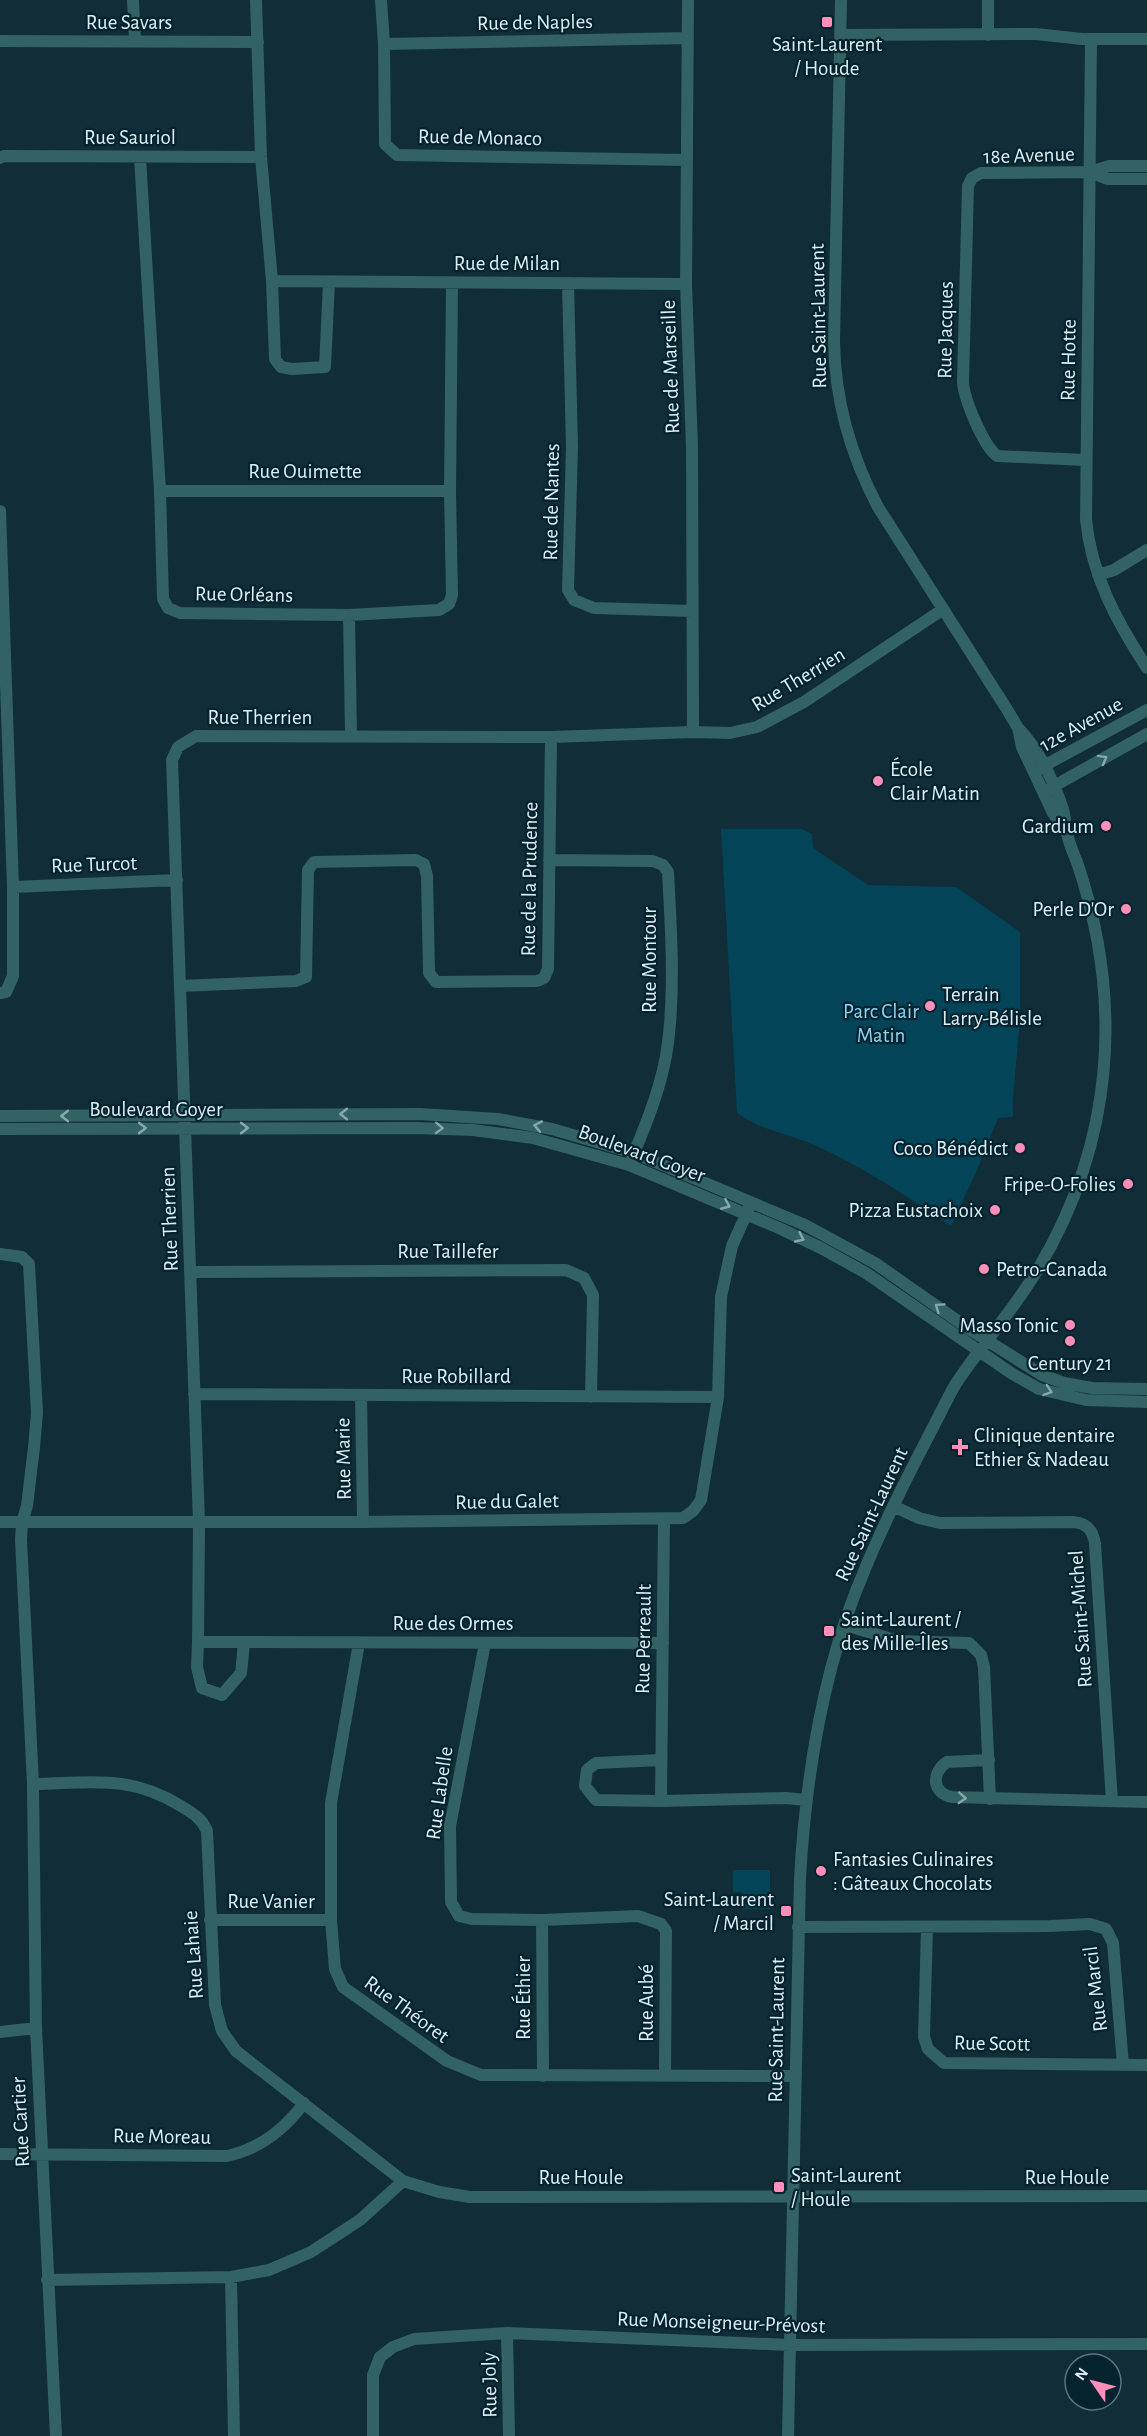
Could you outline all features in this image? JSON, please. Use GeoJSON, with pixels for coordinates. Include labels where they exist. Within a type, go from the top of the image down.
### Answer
{"type":"FeatureCollection","features":[{"type":"Feature","properties":{"kind":"street"},"geometry":{"type":"LineString","coordinates":[[134,0],[135,41]]}},
{"type":"Feature","properties":{"kind":"street"},"geometry":{"type":"LineString","coordinates":[[256,0],[261,158],[272,282],[275,358],[281,367],[292,369],[325,367],[328,282]]}},
{"type":"Feature","properties":{"kind":"street","name":"Rue de Monaco"},"geometry":{"type":"LineString","coordinates":[[381,0],[385,144],[397,155],[687,160]]}},
{"type":"Feature","properties":{"kind":"street","name":"Rue de Marseille"},"geometry":{"type":"LineString","coordinates":[[688,0],[686,284],[692,447],[693,732]]}},
{"type":"Feature","properties":{"kind":"street","name":"Rue Saint-Laurent"},"geometry":{"type":"LineString","coordinates":[[788,2436],[798,1927],[806,1800],[823,1705],[845,1625],[863,1572],[893,1506],[947,1400],[979,1351],[1035,1274],[1065,1218],[1089,1153],[1103,1087],[1106,1013],[1100,954],[1086,892],[1067,834],[1053,813],[1048,789],[1039,769],[1022,747],[1018,728],[902,547],[872,495],[847,432],[838,391],[834,333],[841,0]]}},
{"type":"Feature","properties":{"kind":"street"},"geometry":{"type":"LineString","coordinates":[[988,0],[988,35]]}},
{"type":"Feature","properties":{"kind":"street"},"geometry":{"type":"LineString","coordinates":[[841,35],[1036,34],[1091,39],[1147,39]]}},
{"type":"Feature","properties":{"kind":"street","name":"Rue de Naples"},"geometry":{"type":"LineString","coordinates":[[384,44],[687,38]]}},
{"type":"Feature","properties":{"kind":"street","name":"Rue Hotte"},"geometry":{"type":"LineString","coordinates":[[1091,39],[1086,526],[1098,575],[1111,608],[1147,668]]}},
{"type":"Feature","properties":{"kind":"street","name":"Rue Savars"},"geometry":{"type":"LineString","coordinates":[[0,41],[258,42]]}},
{"type":"Feature","properties":{"kind":"street","name":"Rue Sauriol"},"geometry":{"type":"LineString","coordinates":[[0,158],[4,156],[261,158]]}},
{"type":"Feature","properties":{"kind":"street","name":"Rue Orléans"},"geometry":{"type":"LineString","coordinates":[[140,157],[160,490],[163,599],[168,608],[180,613],[349,615],[439,610],[449,604],[452,595],[450,491],[452,283]]}},
{"type":"Feature","properties":{"kind":"street","name":"18e Avenue"},"geometry":{"type":"LineString","coordinates":[[970,180],[985,172],[1090,172],[1109,166],[1147,166]]}},
{"type":"Feature","properties":{"kind":"street","name":"18e Avenue"},"geometry":{"type":"LineString","coordinates":[[1090,172],[1107,179],[1147,179]]}},
{"type":"Feature","properties":{"kind":"street","name":"Rue Jacques"},"geometry":{"type":"LineString","coordinates":[[970,180],[967,196],[963,382],[967,399],[985,441],[996,456],[1085,460]]}},
{"type":"Feature","properties":{"kind":"street","name":"Rue de Milan"},"geometry":{"type":"LineString","coordinates":[[272,282],[686,284]]}},
{"type":"Feature","properties":{"kind":"street","name":"Rue de Nantes"},"geometry":{"type":"LineString","coordinates":[[568,283],[572,447],[568,590],[574,600],[594,608],[692,611]]}},
{"type":"Feature","properties":{"kind":"street","name":"Rue Ouimette"},"geometry":{"type":"LineString","coordinates":[[160,490],[450,491]]}},
{"type":"Feature","properties":{"kind":"street"},"geometry":{"type":"LineString","coordinates":[[0,511],[13,887],[13,976],[6,992],[0,993]]}},
{"type":"Feature","properties":{"kind":"street"},"geometry":{"type":"LineString","coordinates":[[1098,575],[1114,570],[1147,550]]}},
{"type":"Feature","properties":{"kind":"street","name":"Rue Therrien"},"geometry":{"type":"LineString","coordinates":[[199,1522],[172,760],[178,747],[196,736],[550,737],[693,732],[730,733],[757,727],[804,702],[942,610]]}},
{"type":"Feature","properties":{"kind":"street"},"geometry":{"type":"LineString","coordinates":[[349,615],[351,736]]}},
{"type":"Feature","properties":{"kind":"street","name":"12e Avenue"},"geometry":{"type":"LineString","coordinates":[[1039,769],[1147,710]]}},
{"type":"Feature","properties":{"kind":"street","name":"12e Avenue"},"geometry":{"type":"LineString","coordinates":[[1048,789],[1147,734]]}},
{"type":"Feature","properties":{"kind":"street","name":"Rue de la Prudence"},"geometry":{"type":"LineString","coordinates":[[180,986],[296,981],[306,977],[308,870],[314,862],[404,860],[416,860],[424,864],[427,876],[429,973],[436,982],[537,981],[543,978],[548,969],[550,737]]}},
{"type":"Feature","properties":{"kind":"street","name":"Rue Montour"},"geometry":{"type":"LineString","coordinates":[[549,860],[653,861],[663,865],[668,872],[672,952],[668,1044],[657,1089],[629,1165]]}},
{"type":"Feature","properties":{"kind":"street","name":"Rue Turcot"},"geometry":{"type":"LineString","coordinates":[[13,887],[177,880]]}},
{"type":"Feature","properties":{"kind":"street","name":"Boulevard Goyer"},"geometry":{"type":"LineString","coordinates":[[0,1116],[420,1114],[486,1118],[561,1131],[634,1153],[752,1201],[851,1249],[1038,1372],[1064,1383],[1092,1388],[1147,1389]]}},
{"type":"Feature","properties":{"kind":"street","name":"Boulevard Goyer"},"geometry":{"type":"LineString","coordinates":[[0,1129],[416,1128],[473,1130],[533,1138],[629,1165],[821,1248],[848,1263],[1030,1384],[1058,1395],[1099,1402],[1147,1402]]}},
{"type":"Feature","properties":{"kind":"street","name":"Rue du Galet"},"geometry":{"type":"LineString","coordinates":[[0,1522],[363,1522],[683,1518],[693,1511],[701,1500],[718,1397],[721,1297],[732,1246],[752,1201]]}},
{"type":"Feature","properties":{"kind":"street","name":"Rue Cartier"},"geometry":{"type":"LineString","coordinates":[[0,1254],[22,1257],[29,1264],[37,1413],[27,1506],[22,1522],[21,1552],[33,1784],[36,2028],[56,2436]]}},
{"type":"Feature","properties":{"kind":"street","name":"Rue Taillefer"},"geometry":{"type":"LineString","coordinates":[[190,1272],[566,1270],[584,1278],[593,1295],[591,1396]]}},
{"type":"Feature","properties":{"kind":"street","name":"Rue Robillard"},"geometry":{"type":"LineString","coordinates":[[195,1394],[718,1397]]}},
{"type":"Feature","properties":{"kind":"street","name":"Rue Marie"},"geometry":{"type":"LineString","coordinates":[[361,1395],[363,1522]]}},
{"type":"Feature","properties":{"kind":"street","name":"Rue Saint-Michel"},"geometry":{"type":"LineString","coordinates":[[893,1506],[926,1520],[940,1522],[1073,1522],[1083,1524],[1090,1529],[1095,1544],[1112,1801]]}},
{"type":"Feature","properties":{"kind":"street","name":"Rue Perreault"},"geometry":{"type":"LineString","coordinates":[[661,1801],[664,1519]]}},
{"type":"Feature","properties":{"kind":"street"},"geometry":{"type":"LineString","coordinates":[[199,1522],[197,1667],[202,1688],[222,1695],[241,1674],[244,1643]]}},
{"type":"Feature","properties":{"kind":"street"},"geometry":{"type":"LineString","coordinates":[[845,1625],[898,1641],[964,1642],[977,1649],[984,1667],[990,1799]]}},
{"type":"Feature","properties":{"kind":"street","name":"Rue des Ormes"},"geometry":{"type":"LineString","coordinates":[[198,1642],[663,1643]]}},
{"type":"Feature","properties":{"kind":"street","name":"Rue Théoret"},"geometry":{"type":"LineString","coordinates":[[359,1643],[331,1803],[331,1920],[335,1969],[343,1987],[447,2061],[481,2075],[795,2076]]}},
{"type":"Feature","properties":{"kind":"street","name":"Rue Labelle"},"geometry":{"type":"LineString","coordinates":[[485,1643],[450,1826],[451,1902],[459,1916],[472,1919],[542,1920],[638,1916],[661,1924],[666,1931]]}},
{"type":"Feature","properties":{"kind":"street"},"geometry":{"type":"LineString","coordinates":[[662,1760],[596,1763],[587,1770],[585,1786],[596,1800],[786,1798],[806,1800]]}},
{"type":"Feature","properties":{"kind":"street"},"geometry":{"type":"LineString","coordinates":[[989,1760],[947,1762],[939,1769],[935,1779],[937,1789],[946,1796],[990,1799],[1147,1802]]}},
{"type":"Feature","properties":{"kind":"street","name":"Rue Lahaie"},"geometry":{"type":"LineString","coordinates":[[33,1784],[111,1782],[132,1784],[163,1795],[204,1823],[207,1831],[215,2005],[222,2031],[236,2051],[403,2181]]}},
{"type":"Feature","properties":{"kind":"street","name":"Rue Vanier"},"geometry":{"type":"LineString","coordinates":[[210,1920],[331,1920]]}},
{"type":"Feature","properties":{"kind":"street","name":"Rue Éthier"},"geometry":{"type":"LineString","coordinates":[[542,1920],[543,2076]]}},
{"type":"Feature","properties":{"kind":"street","name":"Rue Marcil"},"geometry":{"type":"LineString","coordinates":[[798,1927],[1090,1924],[1106,1929],[1113,1943],[1123,2065]]}},
{"type":"Feature","properties":{"kind":"street","name":"Rue Scott"},"geometry":{"type":"LineString","coordinates":[[927,1927],[924,2037],[928,2049],[945,2063],[1147,2065]]}},
{"type":"Feature","properties":{"kind":"street","name":"Rue Aubé"},"geometry":{"type":"LineString","coordinates":[[665,2075],[666,1931]]}},
{"type":"Feature","properties":{"kind":"street"},"geometry":{"type":"LineString","coordinates":[[0,2032],[36,2028]]}},
{"type":"Feature","properties":{"kind":"street","name":"Rue Moreau"},"geometry":{"type":"LineString","coordinates":[[0,2154],[227,2156],[244,2152],[274,2135],[291,2120],[304,2103]]}},
{"type":"Feature","properties":{"kind":"street"},"geometry":{"type":"LineString","coordinates":[[47,2280],[231,2277],[268,2270],[311,2252],[360,2220],[403,2181]]}},
{"type":"Feature","properties":{"kind":"street","name":"Rue Houle"},"geometry":{"type":"LineString","coordinates":[[403,2181],[439,2193],[470,2197],[1147,2196]]}},
{"type":"Feature","properties":{"kind":"street"},"geometry":{"type":"LineString","coordinates":[[231,2277],[234,2436]]}},
{"type":"Feature","properties":{"kind":"street","name":"Rue Monseigneur-Prévost"},"geometry":{"type":"LineString","coordinates":[[373,2436],[373,2375],[380,2357],[393,2347],[414,2339],[507,2333],[790,2345],[1147,2344]]}},
{"type":"Feature","properties":{"kind":"street","name":"Rue Joly"},"geometry":{"type":"LineString","coordinates":[[507,2333],[509,2436]]}},
{"type":"Feature","properties":{"kind":"green space","name":"Parc Clair Matin"},"geometry":{"type":"Polygon","coordinates":[[[721,829],[802,829],[812,834],[813,848],[868,885],[956,887],[1020,932],[1020,1019],[1013,1117],[998,1118],[951,1226],[850,1162],[814,1145],[755,1124],[737,1113],[721,829]]]}},
{"type":"Feature","properties":{"kind":"green space"},"geometry":{"type":"Polygon","coordinates":[[[733,1870],[770,1870],[770,1909],[742,1909],[742,1892],[733,1892],[733,1870]]]}},
{"type":"Feature","properties":{"kind":"place","name":"Saint-Laurent / Houde"},"geometry":{"type":"Point","coordinates":[827,22]}},
{"type":"Feature","properties":{"kind":"place","name":"École Clair Matin"},"geometry":{"type":"Point","coordinates":[878,781]}},
{"type":"Feature","properties":{"kind":"place","name":"Gardium"},"geometry":{"type":"Point","coordinates":[1106,826]}},
{"type":"Feature","properties":{"kind":"place","name":"Perle D'Or"},"geometry":{"type":"Point","coordinates":[1126,909]}},
{"type":"Feature","properties":{"kind":"place","name":"Terrain Larry-Bélisle"},"geometry":{"type":"Point","coordinates":[930,1006]}},
{"type":"Feature","properties":{"kind":"place","name":"Coco Bénédict"},"geometry":{"type":"Point","coordinates":[1020,1148]}},
{"type":"Feature","properties":{"kind":"place","name":"Fripe-O-Folies"},"geometry":{"type":"Point","coordinates":[1128,1184]}},
{"type":"Feature","properties":{"kind":"place","name":"Pizza Eustachoix"},"geometry":{"type":"Point","coordinates":[995,1210]}},
{"type":"Feature","properties":{"kind":"place","name":"Petro-Canada"},"geometry":{"type":"Point","coordinates":[984,1269]}},
{"type":"Feature","properties":{"kind":"place","name":"Masso Tonic"},"geometry":{"type":"Point","coordinates":[1070,1325]}},
{"type":"Feature","properties":{"kind":"place","name":"Century 21"},"geometry":{"type":"Point","coordinates":[1070,1341]}},
{"type":"Feature","properties":{"kind":"place","name":"Clinique dentaire Ethier & Nadeau"},"geometry":{"type":"Point","coordinates":[960,1447]}},
{"type":"Feature","properties":{"kind":"place","name":"Saint-Laurent / des Mille-Îles"},"geometry":{"type":"Point","coordinates":[829,1631]}},
{"type":"Feature","properties":{"kind":"place","name":"Fantasies Culinaires : Gâteaux Chocolats"},"geometry":{"type":"Point","coordinates":[821,1871]}},
{"type":"Feature","properties":{"kind":"place","name":"Saint-Laurent / Marcil"},"geometry":{"type":"Point","coordinates":[786,1911]}},
{"type":"Feature","properties":{"kind":"place","name":"Saint-Laurent / Houle"},"geometry":{"type":"Point","coordinates":[779,2187]}}]}
